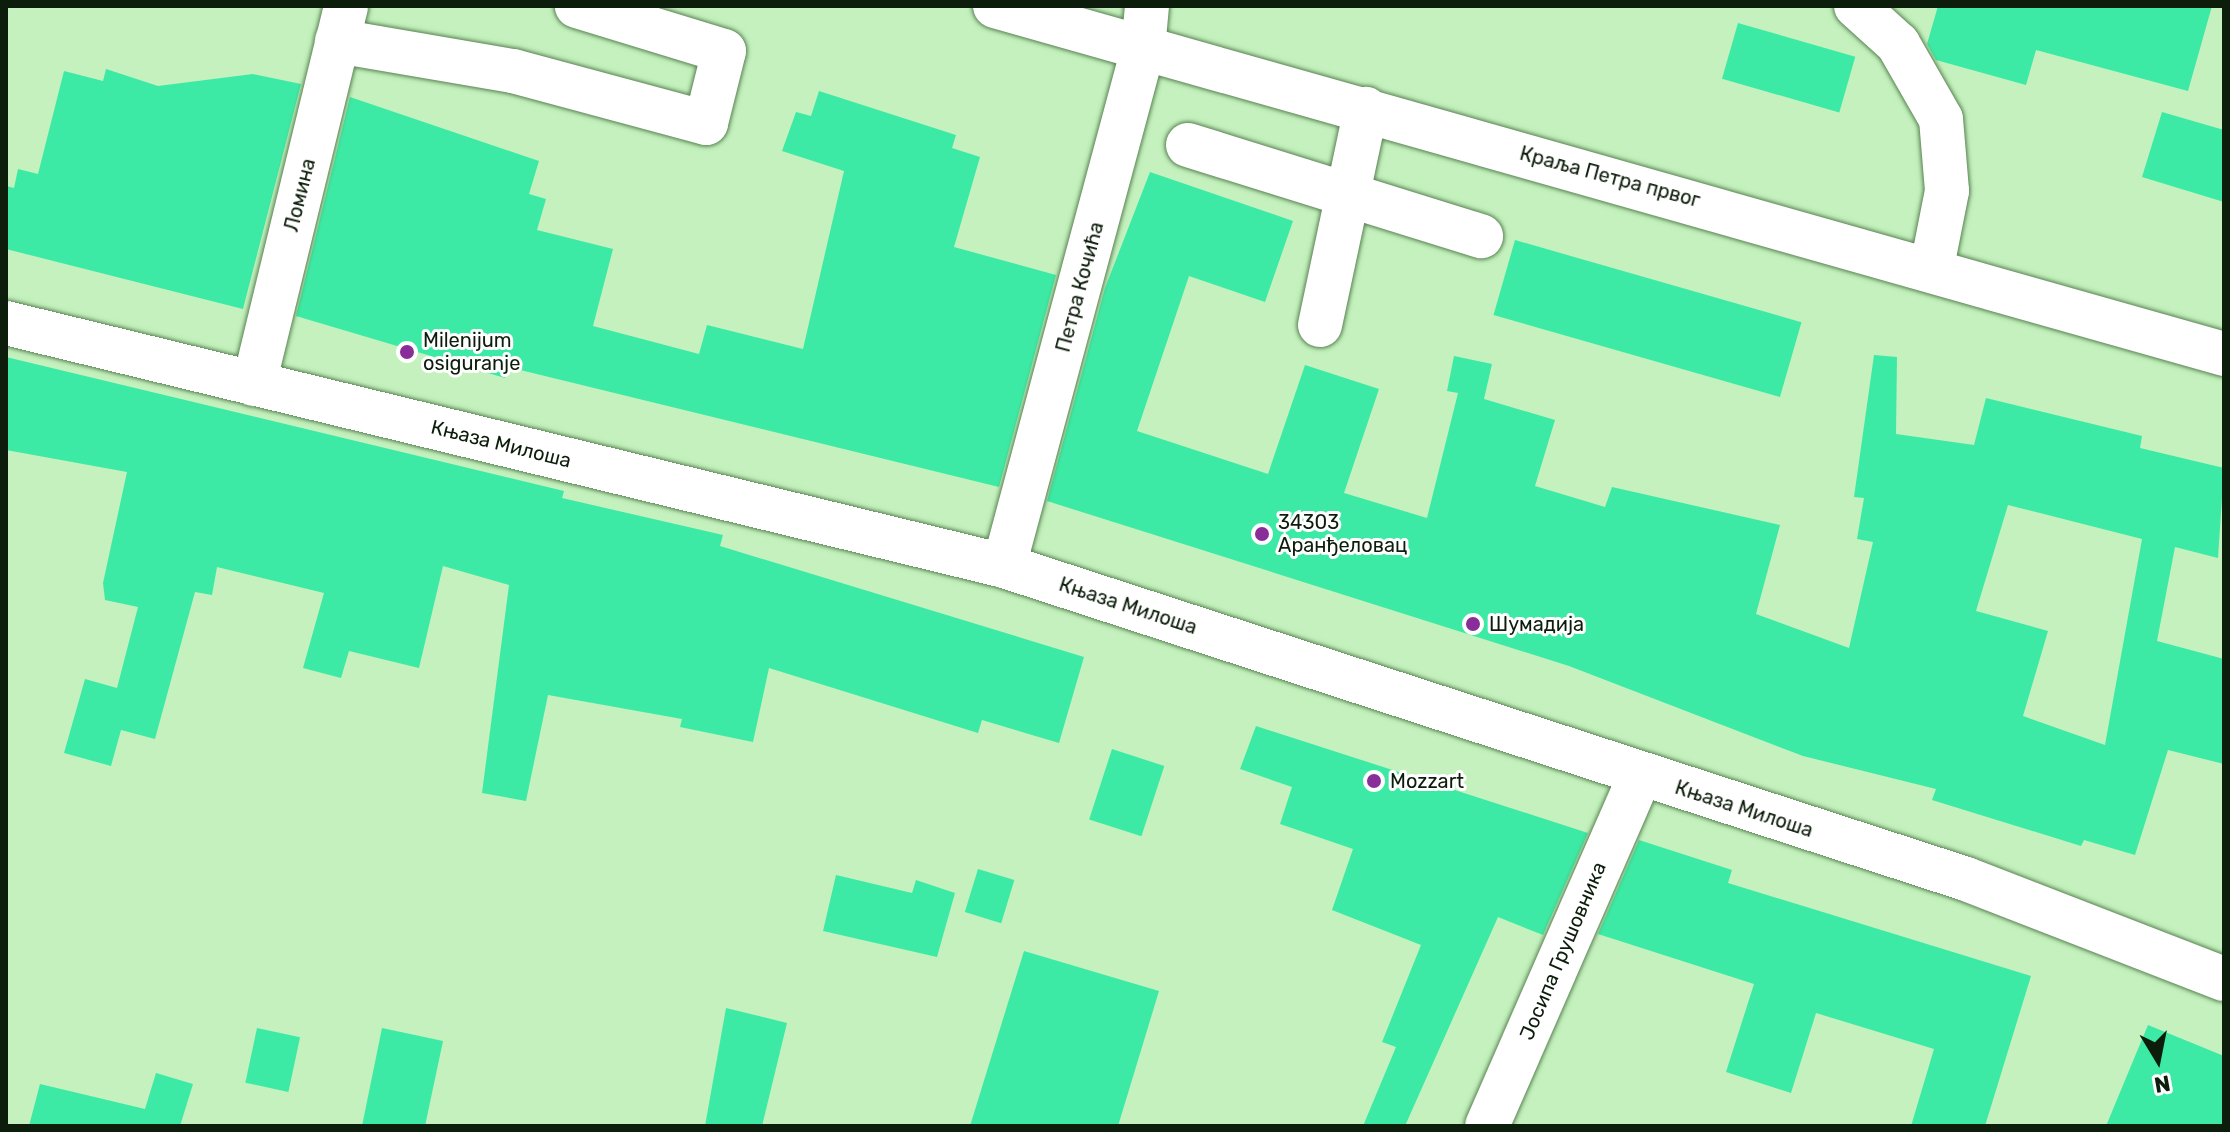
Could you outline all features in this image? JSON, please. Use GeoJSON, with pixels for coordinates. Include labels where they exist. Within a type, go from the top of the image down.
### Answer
{"type":"FeatureCollection","features":[{"type":"Feature","properties":{"kind":"street"},"geometry":{"type":"LineString","coordinates":[[342,24],[706,123],[724,51],[577,6]]}},
{"type":"Feature","properties":{"kind":"street","name":"Краља Петра првог"},"geometry":{"type":"LineString","coordinates":[[995,6],[1932,267],[2224,354]]}},
{"type":"Feature","properties":{"kind":"street","name":"Петра Кочића"},"geometry":{"type":"LineString","coordinates":[[1004,566],[1143,49],[1147,6]]}},
{"type":"Feature","properties":{"kind":"street"},"geometry":{"type":"LineString","coordinates":[[1856,6],[1898,44],[1941,119],[1947,191],[1932,267]]}},
{"type":"Feature","properties":{"kind":"street","name":"Ломина"},"geometry":{"type":"LineString","coordinates":[[254,384],[342,24]]}},
{"type":"Feature","properties":{"kind":"street"},"geometry":{"type":"LineString","coordinates":[[1320,325],[1366,109]]}},
{"type":"Feature","properties":{"kind":"street"},"geometry":{"type":"LineString","coordinates":[[1188,145],[1481,236]]}},
{"type":"Feature","properties":{"kind":"street","name":"Књаза Милоша"},"geometry":{"type":"LineString","coordinates":[[6,323],[1004,566],[1640,776],[1966,879],[2224,979]]}},
{"type":"Feature","properties":{"kind":"street","name":"Јосипа Грушовника"},"geometry":{"type":"LineString","coordinates":[[1487,1126],[1640,776]]}},
{"type":"Feature","properties":{"kind":"building"},"geometry":{"type":"Polygon","coordinates":[[[1938,6],[2212,6],[2188,91],[2036,50],[2026,85],[1936,60],[1927,44],[1938,6]]]}},
{"type":"Feature","properties":{"kind":"building"},"geometry":{"type":"Polygon","coordinates":[[[1738,23],[1855,57],[1839,112],[1722,79],[1738,23]]]}},
{"type":"Feature","properties":{"kind":"building"},"geometry":{"type":"Polygon","coordinates":[[[106,69],[158,86],[253,74],[301,84],[243,309],[6,249],[6,186],[14,188],[18,169],[38,174],[64,71],[103,81],[106,69]]]}},
{"type":"Feature","properties":{"kind":"building"},"geometry":{"type":"Polygon","coordinates":[[[819,91],[956,135],[952,148],[980,157],[954,247],[1056,275],[999,487],[508,367],[505,378],[296,316],[350,97],[539,161],[529,194],[546,199],[537,230],[613,249],[593,326],[699,354],[707,325],[803,349],[844,171],[782,151],[796,112],[811,116],[819,91]]]}},
{"type":"Feature","properties":{"kind":"building"},"geometry":{"type":"Polygon","coordinates":[[[2162,112],[2224,130],[2224,202],[2142,177],[2162,112]]]}},
{"type":"Feature","properties":{"kind":"building"},"geometry":{"type":"Polygon","coordinates":[[[1150,172],[1293,221],[1265,302],[1189,276],[1137,431],[1268,474],[1305,365],[1379,389],[1344,493],[1427,518],[1458,393],[1447,391],[1454,356],[1492,364],[1484,399],[1555,420],[1535,486],[1605,507],[1612,487],[1780,525],[1756,614],[1849,648],[1873,542],[1857,539],[1864,498],[1854,497],[1874,355],[1897,357],[1896,434],[1974,445],[1986,398],[2142,436],[2140,448],[2224,468],[2218,558],[2175,547],[2157,641],[2224,659],[2224,764],[2168,750],[2135,855],[2084,840],[2081,846],[1932,800],[1936,789],[1803,756],[1569,666],[1047,501],[1105,288],[1150,172]],[[2008,505],[1976,611],[2048,631],[2023,716],[2105,745],[2142,539],[2008,505]]]}},
{"type":"Feature","properties":{"kind":"building"},"geometry":{"type":"Polygon","coordinates":[[[1515,240],[1801,322],[1780,397],[1494,315],[1515,240]]]}},
{"type":"Feature","properties":{"kind":"building"},"geometry":{"type":"Polygon","coordinates":[[[6,357],[564,491],[562,498],[723,535],[720,546],[1084,657],[1059,743],[982,720],[978,733],[769,668],[753,742],[680,727],[682,719],[548,695],[526,801],[482,793],[509,585],[443,566],[419,668],[349,651],[341,678],[303,668],[324,593],[217,567],[212,595],[195,592],[155,739],[121,730],[111,766],[64,753],[85,679],[117,688],[138,607],[105,600],[103,583],[127,472],[6,450],[6,357]]]}},
{"type":"Feature","properties":{"kind":"building"},"geometry":{"type":"Polygon","coordinates":[[[1256,726],[1588,833],[1543,935],[1498,917],[1405,1126],[1363,1126],[1396,1047],[1382,1042],[1421,945],[1332,910],[1353,849],[1280,824],[1292,787],[1240,769],[1256,726]]]}},
{"type":"Feature","properties":{"kind":"building"},"geometry":{"type":"Polygon","coordinates":[[[1112,749],[1164,766],[1141,836],[1089,819],[1112,749]]]}},
{"type":"Feature","properties":{"kind":"building"},"geometry":{"type":"Polygon","coordinates":[[[1639,840],[1732,870],[1728,883],[2031,976],[1985,1126],[1911,1126],[1934,1049],[1816,1013],[1791,1093],[1726,1072],[1754,984],[1598,934],[1639,840]]]}},
{"type":"Feature","properties":{"kind":"building"},"geometry":{"type":"Polygon","coordinates":[[[978,869],[1014,880],[1001,923],[965,912],[978,869]]]}},
{"type":"Feature","properties":{"kind":"building"},"geometry":{"type":"Polygon","coordinates":[[[836,875],[912,893],[916,880],[955,893],[937,957],[823,931],[836,875]]]}},
{"type":"Feature","properties":{"kind":"building"},"geometry":{"type":"Polygon","coordinates":[[[1024,951],[1159,991],[1118,1126],[970,1126],[1024,951]]]}},
{"type":"Feature","properties":{"kind":"building"},"geometry":{"type":"Polygon","coordinates":[[[726,1008],[787,1023],[762,1126],[705,1126],[726,1008]]]}},
{"type":"Feature","properties":{"kind":"building"},"geometry":{"type":"Polygon","coordinates":[[[2148,1025],[2224,1056],[2224,1126],[2106,1126],[2148,1025]]]}},
{"type":"Feature","properties":{"kind":"building"},"geometry":{"type":"Polygon","coordinates":[[[257,1028],[300,1037],[288,1092],[245,1083],[257,1028]]]}},
{"type":"Feature","properties":{"kind":"building"},"geometry":{"type":"Polygon","coordinates":[[[382,1028],[443,1041],[425,1126],[362,1126],[382,1028]]]}},
{"type":"Feature","properties":{"kind":"building"},"geometry":{"type":"Polygon","coordinates":[[[156,1073],[193,1084],[180,1126],[29,1126],[40,1084],[145,1109],[156,1073]]]}},
{"type":"Feature","properties":{"kind":"place","name":"Milenijum osiguranje"},"geometry":{"type":"Point","coordinates":[407,352]}},
{"type":"Feature","properties":{"kind":"place","name":"34303 Аранђеловац"},"geometry":{"type":"Point","coordinates":[1262,534]}},
{"type":"Feature","properties":{"kind":"place","name":"Шумадија"},"geometry":{"type":"Point","coordinates":[1473,624]}},
{"type":"Feature","properties":{"kind":"place","name":"Mozzart"},"geometry":{"type":"Point","coordinates":[1374,781]}}]}
